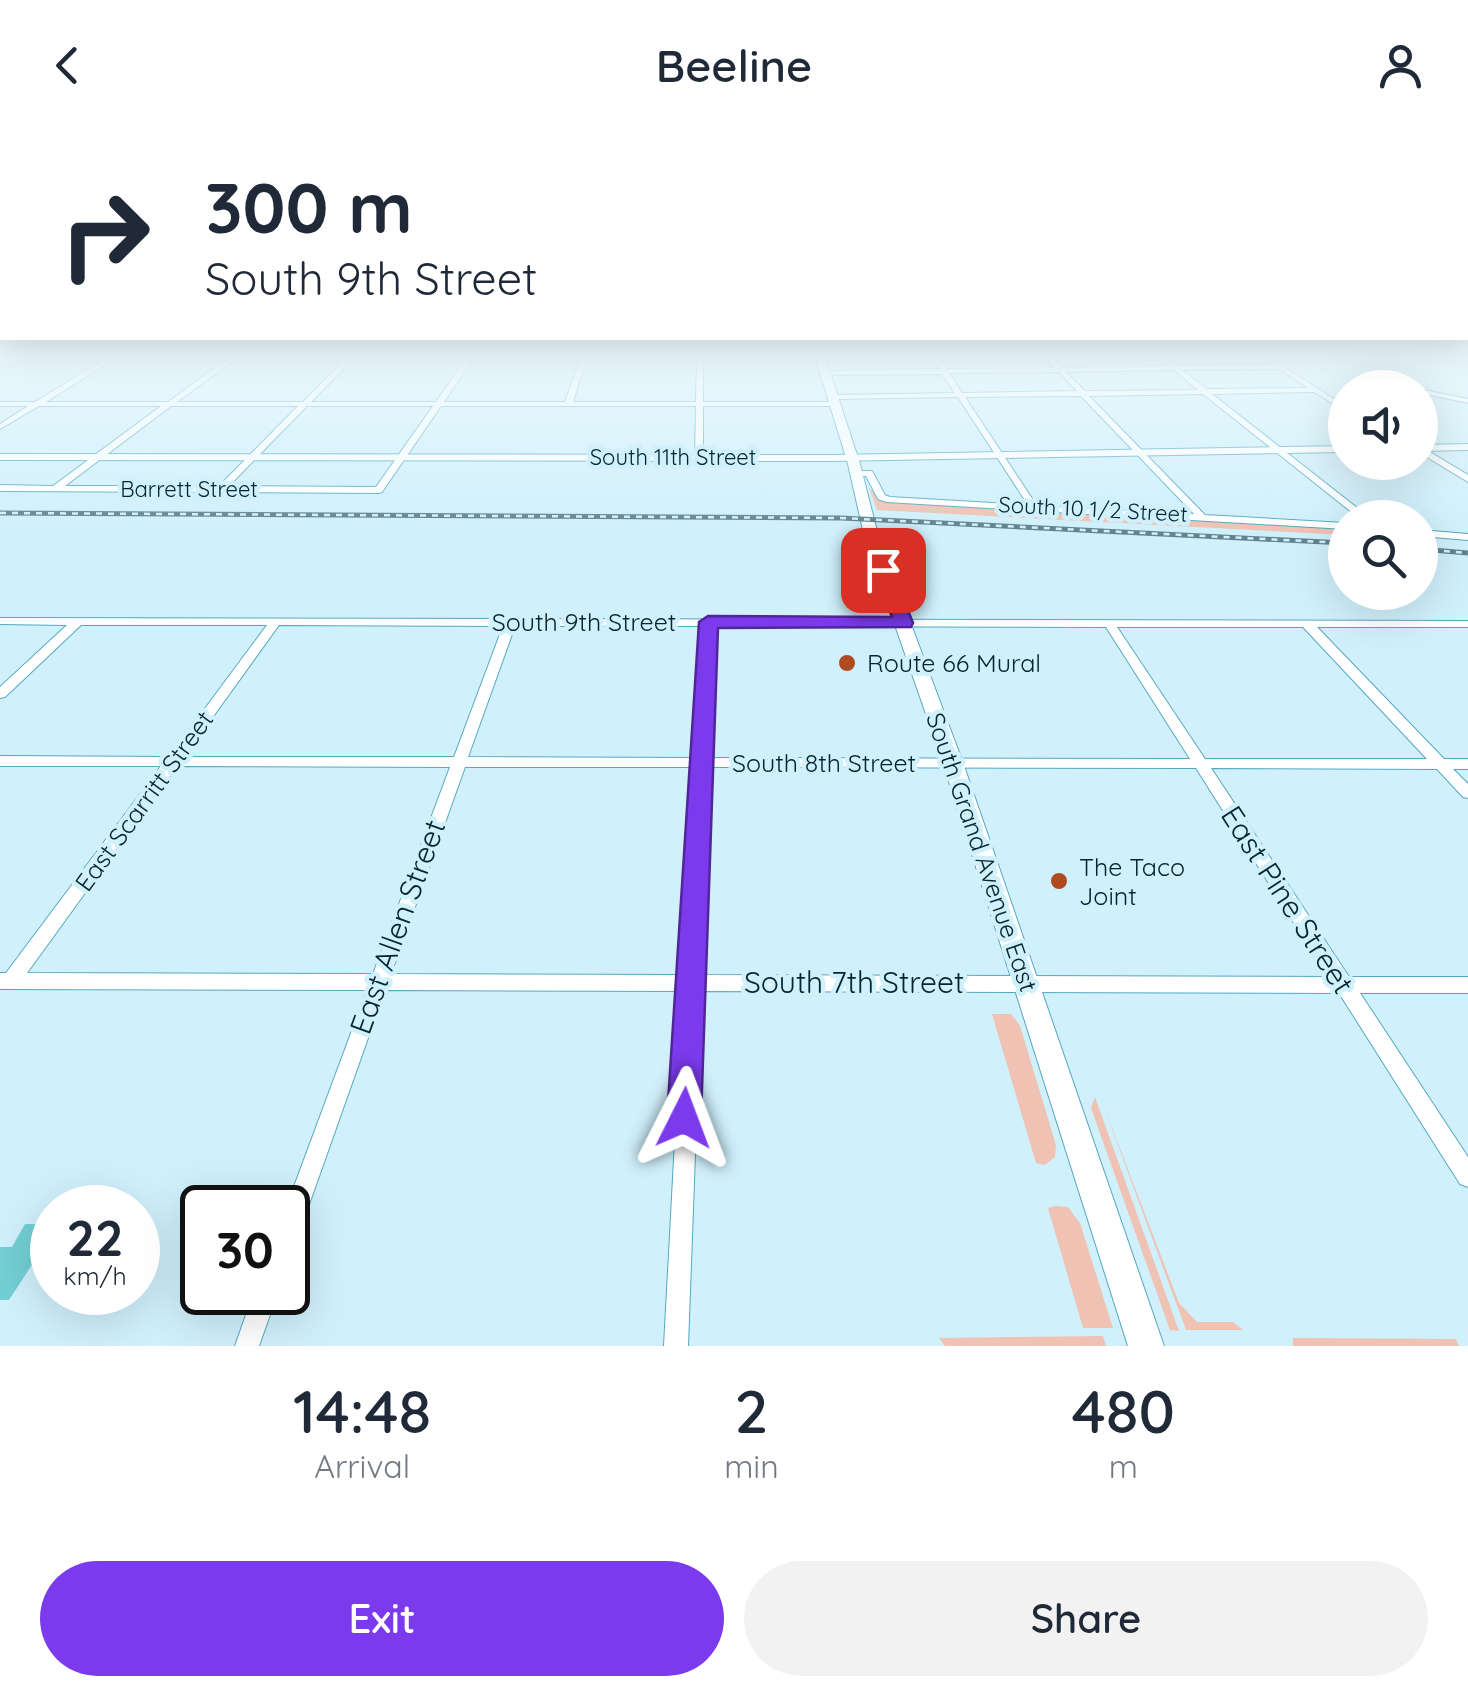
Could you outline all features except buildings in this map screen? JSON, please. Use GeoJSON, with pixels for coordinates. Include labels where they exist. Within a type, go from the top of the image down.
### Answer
{"type":"FeatureCollection","features":[{"type":"Feature","properties":{"kind":"main road","name":"South Grand Avenue East"},"geometry":{"type":"LineString","coordinates":[[838,414],[872,539],[953,763],[1146,1346]]}},
{"type":"Feature","properties":{"kind":"street"},"geometry":{"type":"LineString","coordinates":[[0,427],[22,414]]}},
{"type":"Feature","properties":{"kind":"street"},"geometry":{"type":"LineString","coordinates":[[57,486],[160,414]]}},
{"type":"Feature","properties":{"kind":"street"},"geometry":{"type":"LineString","coordinates":[[222,488],[297,414]]}},
{"type":"Feature","properties":{"kind":"street"},"geometry":{"type":"LineString","coordinates":[[404,457],[434,414]]}},
{"type":"Feature","properties":{"kind":"street"},"geometry":{"type":"LineString","coordinates":[[700,414],[700,458]]}},
{"type":"Feature","properties":{"kind":"street"},"geometry":{"type":"LineString","coordinates":[[972,414],[1033,506]]}},
{"type":"Feature","properties":{"kind":"street"},"geometry":{"type":"LineString","coordinates":[[1103,414],[1200,515]]}},
{"type":"Feature","properties":{"kind":"street"},"geometry":{"type":"LineString","coordinates":[[1235,414],[1343,500]]}},
{"type":"Feature","properties":{"kind":"street"},"geometry":{"type":"LineString","coordinates":[[1438,449],[1468,448]]}},
{"type":"Feature","properties":{"kind":"street","name":"South 11th Street"},"geometry":{"type":"LineString","coordinates":[[0,457],[852,458],[1328,450]]}},
{"type":"Feature","properties":{"kind":"street","name":"Barrett Street"},"geometry":{"type":"LineString","coordinates":[[0,488],[379,490],[404,457]]}},
{"type":"Feature","properties":{"kind":"street"},"geometry":{"type":"LineString","coordinates":[[1438,460],[1468,479]]}},
{"type":"Feature","properties":{"kind":"street","name":"South 10 1/2 Street"},"geometry":{"type":"LineString","coordinates":[[856,473],[869,473],[881,497],[890,500],[1328,525]]}},
{"type":"Feature","properties":{"kind":"street"},"geometry":{"type":"LineString","coordinates":[[1438,534],[1468,537]]}},
{"type":"Feature","properties":{"kind":"street","name":"South 9th Street"},"geometry":{"type":"LineString","coordinates":[[0,620],[1468,624]]}},
{"type":"Feature","properties":{"kind":"street"},"geometry":{"type":"LineString","coordinates":[[0,694],[78,621]]}},
{"type":"Feature","properties":{"kind":"street","name":"East Scarritt Street"},"geometry":{"type":"LineString","coordinates":[[5,981],[276,621]]}},
{"type":"Feature","properties":{"kind":"street","name":"East Allen Street"},"geometry":{"type":"LineString","coordinates":[[305,1185],[510,622]]}},
{"type":"Feature","properties":{"kind":"street"},"geometry":{"type":"LineString","coordinates":[[676,1346],[708,622]]}},
{"type":"Feature","properties":{"kind":"street","name":"East Pine Street"},"geometry":{"type":"LineString","coordinates":[[1109,623],[1468,1176]]}},
{"type":"Feature","properties":{"kind":"street"},"geometry":{"type":"LineString","coordinates":[[1306,623],[1468,793]]}},
{"type":"Feature","properties":{"kind":"street","name":"South 8th Street"},"geometry":{"type":"LineString","coordinates":[[0,761],[1468,764]]}},
{"type":"Feature","properties":{"kind":"street","name":"South 7th Street"},"geometry":{"type":"LineString","coordinates":[[5,981],[1468,985]]}},
{"type":"Feature","properties":{"kind":"street"},"geometry":{"type":"LineString","coordinates":[[247,1346],[258,1315]]}},
{"type":"Feature","properties":{"kind":"shaded area"},"geometry":{"type":"Polygon","coordinates":[[[869,488],[891,503],[1328,527],[1328,534],[877,510],[869,488]]]}},
{"type":"Feature","properties":{"kind":"shaded area"},"geometry":{"type":"Polygon","coordinates":[[[992,1014],[1011,1014],[1020,1026],[1056,1145],[1055,1157],[1045,1165],[1036,1163],[992,1014]]]}},
{"type":"Feature","properties":{"kind":"shaded area"},"geometry":{"type":"Polygon","coordinates":[[[1095,1097],[1179,1331],[1170,1330],[1091,1108],[1095,1097]]]}},
{"type":"Feature","properties":{"kind":"shaded area"},"geometry":{"type":"Polygon","coordinates":[[[1101,1099],[1179,1303],[1197,1322],[1233,1322],[1243,1330],[1186,1330],[1101,1099]]]}},
{"type":"Feature","properties":{"kind":"shaded area"},"geometry":{"type":"Polygon","coordinates":[[[1068,1207],[1080,1223],[1113,1328],[1083,1328],[1048,1208],[1068,1207]]]}},
{"type":"Feature","properties":{"kind":"shaded area"},"geometry":{"type":"Polygon","coordinates":[[[1103,1336],[1106,1346],[945,1346],[939,1338],[1103,1336]]]}},
{"type":"Feature","properties":{"kind":"shaded area"},"geometry":{"type":"Polygon","coordinates":[[[1293,1338],[1456,1339],[1459,1346],[1293,1346],[1293,1338]]]}},
{"type":"Feature","properties":{"kind":"railway"},"geometry":{"type":"LineString","coordinates":[[0,513],[841,518],[1328,542]]}},
{"type":"Feature","properties":{"kind":"railway"},"geometry":{"type":"LineString","coordinates":[[1438,550],[1468,553]]}},
{"type":"Feature","properties":{"kind":"place","name":"Route 66 Mural"},"geometry":{"type":"Point","coordinates":[847,663]}},
{"type":"Feature","properties":{"kind":"place","name":"The Taco Joint"},"geometry":{"type":"Point","coordinates":[1059,881]}},
{"type":"Feature","properties":{"kind":"route"},"geometry":{"type":"LineString","coordinates":[[684,1118],[708,622],[904,623],[883,570]]}}]}
